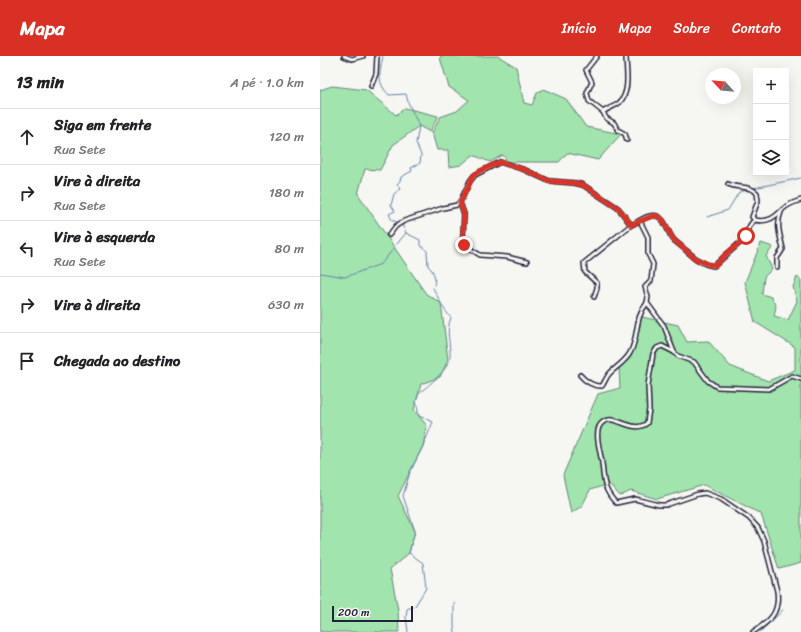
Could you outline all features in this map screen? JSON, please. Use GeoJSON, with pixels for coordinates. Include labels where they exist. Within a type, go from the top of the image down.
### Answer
{"type":"FeatureCollection","features":[{"type":"Feature","properties":{"kind":"street"},"geometry":{"type":"LineString","coordinates":[[344,56],[352,59],[363,56]]}},
{"type":"Feature","properties":{"kind":"street"},"geometry":{"type":"LineString","coordinates":[[371,86],[376,74],[377,56]]}},
{"type":"Feature","properties":{"kind":"street"},"geometry":{"type":"LineString","coordinates":[[597,56],[586,70],[592,82],[587,94],[589,101],[603,112],[606,118],[614,123],[618,130],[625,134],[627,140]]}},
{"type":"Feature","properties":{"kind":"street"},"geometry":{"type":"LineString","coordinates":[[603,112],[614,107],[621,101],[626,91],[626,56]]}},
{"type":"Feature","properties":{"kind":"street"},"geometry":{"type":"LineString","coordinates":[[389,236],[396,226],[404,221],[460,203],[470,181],[475,175],[489,166],[501,162],[525,170],[549,181],[583,185],[618,208],[631,225]]}},
{"type":"Feature","properties":{"kind":"street"},"geometry":{"type":"LineString","coordinates":[[728,184],[736,187],[752,189],[757,193],[758,201],[752,216],[755,220]]}},
{"type":"Feature","properties":{"kind":"street"},"geometry":{"type":"LineString","coordinates":[[594,297],[597,283],[585,272],[584,263],[631,225],[652,216],[659,217],[663,220],[670,236],[674,241],[696,259],[714,266],[745,238],[750,223],[755,220],[771,219],[789,205],[801,200]]}},
{"type":"Feature","properties":{"kind":"street"},"geometry":{"type":"LineString","coordinates":[[460,203],[464,214],[464,245],[480,255],[507,257],[527,262]]}},
{"type":"Feature","properties":{"kind":"street"},"geometry":{"type":"LineString","coordinates":[[778,267],[777,258],[783,249],[778,229],[778,220],[781,212]]}},
{"type":"Feature","properties":{"kind":"street"},"geometry":{"type":"LineString","coordinates":[[580,375],[596,386],[602,386],[608,376],[625,361],[632,351],[636,324],[647,303],[648,297],[645,287],[651,281],[653,264],[648,254],[648,237],[640,221]]}},
{"type":"Feature","properties":{"kind":"street"},"geometry":{"type":"LineString","coordinates":[[647,303],[664,326],[674,352]]}},
{"type":"Feature","properties":{"kind":"street"},"geometry":{"type":"LineString","coordinates":[[753,632],[770,619],[776,611],[778,599],[764,541],[758,528],[737,508],[721,499],[705,493],[666,505],[659,505],[635,499],[616,503],[606,488],[602,470],[598,434],[601,423],[609,420],[636,427],[645,425],[648,421],[648,385],[653,354],[657,348],[662,346],[674,352],[678,356],[694,362],[708,381],[717,387],[769,389],[792,376],[801,379]]}},
{"type":"Feature","properties":{"kind":"green space"},"geometry":{"type":"Polygon","coordinates":[[[441,56],[498,56],[516,67],[524,103],[532,105],[537,93],[543,89],[566,99],[586,127],[621,134],[598,160],[567,153],[559,162],[508,162],[503,155],[490,162],[473,155],[461,165],[449,167],[448,150],[437,150],[432,133],[440,117],[457,111],[469,100],[449,87],[440,58],[441,56]]]}},
{"type":"Feature","properties":{"kind":"green space"},"geometry":{"type":"Polygon","coordinates":[[[332,86],[366,90],[396,115],[405,108],[438,116],[430,132],[419,126],[393,145],[380,170],[365,169],[358,194],[426,294],[441,303],[448,360],[440,377],[421,384],[414,410],[427,426],[423,446],[398,496],[415,531],[409,553],[390,569],[398,610],[399,632],[320,632],[320,90],[332,86]]]}},
{"type":"Feature","properties":{"kind":"green space"},"geometry":{"type":"Polygon","coordinates":[[[761,243],[773,247],[766,256],[772,269],[764,277],[762,294],[771,297],[776,306],[774,316],[788,320],[797,301],[793,287],[797,277],[801,280],[801,563],[779,569],[761,514],[704,485],[657,499],[631,491],[620,496],[609,484],[590,490],[582,506],[571,513],[563,475],[598,394],[620,388],[619,366],[630,358],[642,317],[678,325],[687,342],[708,341],[730,366],[768,381],[795,370],[795,347],[755,322],[745,282],[761,243]]]}},
{"type":"Feature","properties":{"kind":"waterway"},"geometry":{"type":"LineString","coordinates":[[383,56],[380,77],[382,86],[389,95],[406,94],[419,126],[416,143],[421,155],[420,163],[411,168],[412,171],[401,177],[397,184],[400,189],[394,194],[391,205],[395,211],[389,214],[392,220],[399,223]]}},
{"type":"Feature","properties":{"kind":"waterway"},"geometry":{"type":"LineString","coordinates":[[754,188],[801,178]]}},
{"type":"Feature","properties":{"kind":"waterway"},"geometry":{"type":"LineString","coordinates":[[707,217],[728,210],[739,192],[749,190]]}},
{"type":"Feature","properties":{"kind":"waterway"},"geometry":{"type":"LineString","coordinates":[[402,224],[406,233],[420,240],[420,245],[427,251],[428,266],[432,270],[435,277],[434,285]]}},
{"type":"Feature","properties":{"kind":"waterway"},"geometry":{"type":"LineString","coordinates":[[397,244],[406,233]]}},
{"type":"Feature","properties":{"kind":"waterway"},"geometry":{"type":"LineString","coordinates":[[320,273],[345,277],[381,264],[395,247]]}},
{"type":"Feature","properties":{"kind":"waterway"},"geometry":{"type":"LineString","coordinates":[[408,632],[406,617],[407,609],[415,606],[426,588],[423,563],[409,553],[415,531],[403,496],[410,472],[433,422],[419,416],[416,401],[419,393],[446,368],[450,358],[448,328],[451,318],[444,309],[433,288]]}},
{"type":"Feature","properties":{"kind":"waterway"},"geometry":{"type":"LineString","coordinates":[[454,603],[455,632]]}},
{"type":"Feature","properties":{"kind":"waterway"},"geometry":{"type":"LineString","coordinates":[[760,632],[783,610]]}},
{"type":"Feature","properties":{"kind":"route"},"geometry":{"type":"LineString","coordinates":[[464,245],[464,214],[460,203],[473,176],[476,173],[500,162],[525,170],[549,181],[583,185],[618,208],[631,225],[652,216],[657,216],[663,220],[670,236],[673,239],[696,259],[710,265],[716,265],[746,236]]}}]}
